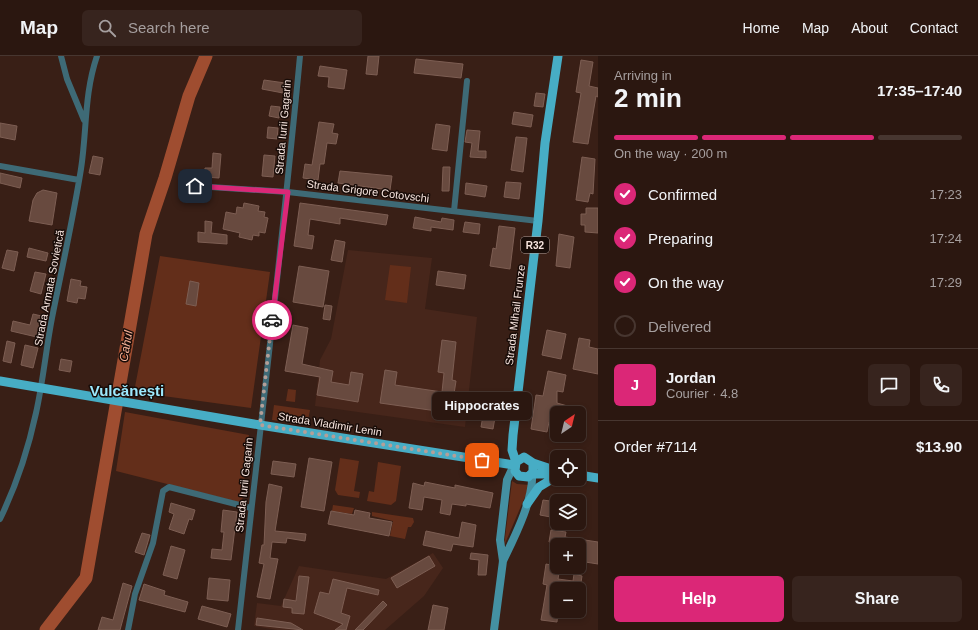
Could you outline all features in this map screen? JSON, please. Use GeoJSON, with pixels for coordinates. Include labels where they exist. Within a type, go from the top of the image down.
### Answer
{"type":"FeatureCollection","features":[{"type":"Feature","properties":{"kind":"main road","name":"Strada Mihail Frunze"},"geometry":{"type":"LineString","coordinates":[[515,463],[512,450],[513,435],[538,221],[545,143],[558,56]]}},
{"type":"Feature","properties":{"kind":"main road","name":"Strada Vladimir Lenin"},"geometry":{"type":"LineString","coordinates":[[0,381],[260,425],[515,463]]}},
{"type":"Feature","properties":{"kind":"main road"},"geometry":{"type":"LineString","coordinates":[[494,630],[503,561],[527,504],[534,469],[529,460],[515,444],[513,435]]}},
{"type":"Feature","properties":{"kind":"main road"},"geometry":{"type":"LineString","coordinates":[[515,463],[529,460],[550,470]]}},
{"type":"Feature","properties":{"kind":"main road"},"geometry":{"type":"LineString","coordinates":[[515,463],[514,471],[519,476],[525,478],[532,474],[550,473]]}},
{"type":"Feature","properties":{"kind":"main road"},"geometry":{"type":"LineString","coordinates":[[503,561],[500,540],[507,480],[515,463]]}},
{"type":"Feature","properties":{"kind":"main road"},"geometry":{"type":"LineString","coordinates":[[586,476],[598,478]]}},
{"type":"Feature","properties":{"kind":"main road"},"geometry":{"type":"LineString","coordinates":[[527,504],[539,487],[550,478]]}},
{"type":"Feature","properties":{"kind":"street"},"geometry":{"type":"LineString","coordinates":[[61,56],[67,79],[85,122]]}},
{"type":"Feature","properties":{"kind":"street","name":"Strada Armata Sovietică"},"geometry":{"type":"LineString","coordinates":[[0,519],[21,467],[36,414],[52,319],[71,230],[79,180],[86,98],[90,77],[97,56]]}},
{"type":"Feature","properties":{"kind":"street","name":"Strada Iurii Gagarin"},"geometry":{"type":"LineString","coordinates":[[238,630],[260,425],[288,192],[300,56]]}},
{"type":"Feature","properties":{"kind":"street"},"geometry":{"type":"LineString","coordinates":[[454,211],[467,81]]}},
{"type":"Feature","properties":{"kind":"street"},"geometry":{"type":"LineString","coordinates":[[0,166],[79,180]]}},
{"type":"Feature","properties":{"kind":"street","name":"Strada Grigore Cotovschi"},"geometry":{"type":"LineString","coordinates":[[195,186],[288,192],[538,221]]}},
{"type":"Feature","properties":{"kind":"street"},"geometry":{"type":"LineString","coordinates":[[128,630],[135,594],[152,542],[163,491],[169,487],[251,508]]}},
{"type":"Feature","properties":{"kind":"shaded area"},"geometry":{"type":"Polygon","coordinates":[[[348,250],[432,258],[425,309],[477,317],[465,427],[315,406],[320,360],[331,339],[348,250]]]}},
{"type":"Feature","properties":{"kind":"shaded area"},"geometry":{"type":"Polygon","coordinates":[[[160,256],[270,272],[251,408],[134,392],[160,256]]]}},
{"type":"Feature","properties":{"kind":"shaded area"},"geometry":{"type":"Polygon","coordinates":[[[390,265],[411,267],[407,303],[385,300],[390,265]]]}},
{"type":"Feature","properties":{"kind":"shaded area"},"geometry":{"type":"Polygon","coordinates":[[[288,389],[296,390],[295,402],[286,401],[288,389]]]}},
{"type":"Feature","properties":{"kind":"shaded area"},"geometry":{"type":"Polygon","coordinates":[[[274,405],[310,410],[308,420],[300,424],[272,420],[274,405]]]}},
{"type":"Feature","properties":{"kind":"shaded area"},"geometry":{"type":"Polygon","coordinates":[[[125,412],[249,435],[242,503],[116,471],[125,412]]]}},
{"type":"Feature","properties":{"kind":"shaded area"},"geometry":{"type":"Polygon","coordinates":[[[340,458],[359,461],[354,491],[360,492],[359,498],[338,495],[335,490],[340,458]]]}},
{"type":"Feature","properties":{"kind":"shaded area"},"geometry":{"type":"Polygon","coordinates":[[[378,462],[401,466],[396,501],[391,505],[367,501],[369,491],[374,492],[378,462]]]}},
{"type":"Feature","properties":{"kind":"shaded area"},"geometry":{"type":"Polygon","coordinates":[[[512,481],[517,484],[530,485],[504,546],[512,481]]]}},
{"type":"Feature","properties":{"kind":"shaded area"},"geometry":{"type":"Polygon","coordinates":[[[333,505],[354,508],[352,514],[332,511],[333,505]]]}},
{"type":"Feature","properties":{"kind":"shaded area"},"geometry":{"type":"Polygon","coordinates":[[[372,512],[413,518],[414,522],[411,527],[408,527],[405,539],[390,536],[393,521],[372,516],[372,512]]]}},
{"type":"Feature","properties":{"kind":"shaded area"},"geometry":{"type":"Polygon","coordinates":[[[433,553],[443,568],[424,596],[385,630],[277,630],[254,626],[257,603],[281,606],[299,566],[386,579],[433,553]]]}},
{"type":"Feature","properties":{"kind":"building"},"geometry":{"type":"Polygon","coordinates":[[[368,56],[379,56],[377,75],[366,74],[368,56]]]}},
{"type":"Feature","properties":{"kind":"building"},"geometry":{"type":"Polygon","coordinates":[[[416,59],[463,64],[461,78],[414,73],[416,59]]]}},
{"type":"Feature","properties":{"kind":"building"},"geometry":{"type":"Polygon","coordinates":[[[581,60],[593,62],[589,86],[598,88],[598,97],[596,96],[588,144],[573,142],[581,93],[576,92],[581,60]]]}},
{"type":"Feature","properties":{"kind":"building"},"geometry":{"type":"Polygon","coordinates":[[[320,66],[347,70],[344,89],[328,87],[329,77],[318,76],[320,66]]]}},
{"type":"Feature","properties":{"kind":"building"},"geometry":{"type":"Polygon","coordinates":[[[264,80],[285,83],[283,93],[262,89],[264,80]]]}},
{"type":"Feature","properties":{"kind":"building"},"geometry":{"type":"Polygon","coordinates":[[[536,93],[545,94],[543,107],[534,106],[536,93]]]}},
{"type":"Feature","properties":{"kind":"building"},"geometry":{"type":"Polygon","coordinates":[[[271,106],[280,107],[279,118],[269,116],[271,106]]]}},
{"type":"Feature","properties":{"kind":"building"},"geometry":{"type":"Polygon","coordinates":[[[514,112],[533,115],[531,127],[512,124],[514,112]]]}},
{"type":"Feature","properties":{"kind":"building"},"geometry":{"type":"Polygon","coordinates":[[[319,122],[334,124],[332,133],[338,134],[336,144],[327,143],[324,164],[320,164],[318,180],[303,178],[305,164],[312,165],[319,122]]]}},
{"type":"Feature","properties":{"kind":"building"},"geometry":{"type":"Polygon","coordinates":[[[0,123],[17,126],[15,140],[0,137],[0,123]]]}},
{"type":"Feature","properties":{"kind":"building"},"geometry":{"type":"Polygon","coordinates":[[[436,124],[450,126],[447,151],[432,149],[436,124]]]}},
{"type":"Feature","properties":{"kind":"building"},"geometry":{"type":"Polygon","coordinates":[[[268,127],[278,128],[277,139],[267,138],[268,127]]]}},
{"type":"Feature","properties":{"kind":"building"},"geometry":{"type":"Polygon","coordinates":[[[467,130],[480,131],[478,151],[486,151],[486,158],[470,157],[472,143],[465,142],[467,130]]]}},
{"type":"Feature","properties":{"kind":"building"},"geometry":{"type":"Polygon","coordinates":[[[516,137],[527,138],[523,172],[511,170],[516,137]]]}},
{"type":"Feature","properties":{"kind":"building"},"geometry":{"type":"Polygon","coordinates":[[[213,153],[221,154],[219,178],[204,177],[205,168],[212,168],[213,153]]]}},
{"type":"Feature","properties":{"kind":"building"},"geometry":{"type":"Polygon","coordinates":[[[264,155],[275,156],[273,177],[262,176],[264,155]]]}},
{"type":"Feature","properties":{"kind":"building"},"geometry":{"type":"Polygon","coordinates":[[[93,156],[103,158],[100,175],[89,173],[93,156]]]}},
{"type":"Feature","properties":{"kind":"building"},"geometry":{"type":"Polygon","coordinates":[[[582,157],[595,159],[593,194],[590,193],[588,202],[576,200],[582,157]]]}},
{"type":"Feature","properties":{"kind":"building"},"geometry":{"type":"Polygon","coordinates":[[[443,167],[450,167],[449,191],[442,191],[443,167]]]}},
{"type":"Feature","properties":{"kind":"building"},"geometry":{"type":"Polygon","coordinates":[[[340,171],[392,176],[390,190],[338,183],[340,171]]]}},
{"type":"Feature","properties":{"kind":"building"},"geometry":{"type":"Polygon","coordinates":[[[0,173],[22,178],[20,188],[0,183],[0,173]]]}},
{"type":"Feature","properties":{"kind":"building"},"geometry":{"type":"Polygon","coordinates":[[[506,182],[521,183],[519,199],[504,197],[506,182]]]}},
{"type":"Feature","properties":{"kind":"building"},"geometry":{"type":"Polygon","coordinates":[[[466,183],[487,186],[485,197],[465,194],[466,183]]]}},
{"type":"Feature","properties":{"kind":"building"},"geometry":{"type":"Polygon","coordinates":[[[43,190],[57,193],[52,225],[29,221],[33,200],[37,193],[43,190]]]}},
{"type":"Feature","properties":{"kind":"building"},"geometry":{"type":"Polygon","coordinates":[[[244,203],[259,206],[258,211],[265,212],[264,217],[268,218],[265,233],[259,232],[259,236],[253,235],[252,240],[239,237],[240,233],[223,229],[226,212],[236,214],[237,207],[243,208],[244,203]]]}},
{"type":"Feature","properties":{"kind":"building"},"geometry":{"type":"Polygon","coordinates":[[[300,203],[388,215],[386,225],[340,218],[340,224],[310,219],[308,235],[314,236],[312,249],[294,246],[300,203]]]}},
{"type":"Feature","properties":{"kind":"building"},"geometry":{"type":"Polygon","coordinates":[[[586,208],[598,208],[598,233],[585,232],[585,225],[581,225],[581,214],[586,214],[586,208]]]}},
{"type":"Feature","properties":{"kind":"building"},"geometry":{"type":"Polygon","coordinates":[[[415,217],[441,222],[442,218],[454,220],[453,230],[431,227],[431,231],[413,228],[415,217]]]}},
{"type":"Feature","properties":{"kind":"building"},"geometry":{"type":"Polygon","coordinates":[[[205,221],[212,222],[211,233],[227,235],[227,244],[198,242],[198,232],[205,233],[205,221]]]}},
{"type":"Feature","properties":{"kind":"building"},"geometry":{"type":"Polygon","coordinates":[[[465,222],[480,224],[479,234],[463,232],[465,222]]]}},
{"type":"Feature","properties":{"kind":"building"},"geometry":{"type":"Polygon","coordinates":[[[499,226],[515,228],[510,269],[490,266],[493,248],[496,249],[499,226]]]}},
{"type":"Feature","properties":{"kind":"building"},"geometry":{"type":"Polygon","coordinates":[[[559,234],[574,237],[570,268],[556,266],[559,234]]]}},
{"type":"Feature","properties":{"kind":"building"},"geometry":{"type":"Polygon","coordinates":[[[335,240],[345,242],[342,262],[331,260],[335,240]]]}},
{"type":"Feature","properties":{"kind":"building"},"geometry":{"type":"Polygon","coordinates":[[[29,248],[48,253],[46,261],[27,257],[29,248]]]}},
{"type":"Feature","properties":{"kind":"building"},"geometry":{"type":"Polygon","coordinates":[[[7,250],[18,252],[14,271],[2,268],[7,250]]]}},
{"type":"Feature","properties":{"kind":"building"},"geometry":{"type":"Polygon","coordinates":[[[299,266],[329,271],[323,307],[293,302],[299,266]]]}},
{"type":"Feature","properties":{"kind":"building"},"geometry":{"type":"Polygon","coordinates":[[[438,271],[466,275],[464,289],[436,285],[438,271]]]}},
{"type":"Feature","properties":{"kind":"building"},"geometry":{"type":"Polygon","coordinates":[[[35,272],[46,274],[41,294],[30,291],[35,272]]]}},
{"type":"Feature","properties":{"kind":"building"},"geometry":{"type":"Polygon","coordinates":[[[71,279],[81,281],[80,286],[87,287],[85,299],[78,298],[77,303],[67,301],[71,279]]]}},
{"type":"Feature","properties":{"kind":"building"},"geometry":{"type":"Polygon","coordinates":[[[190,281],[199,283],[196,306],[186,304],[190,281]]]}},
{"type":"Feature","properties":{"kind":"building"},"geometry":{"type":"Polygon","coordinates":[[[325,305],[332,306],[330,320],[323,319],[325,305]]]}},
{"type":"Feature","properties":{"kind":"building"},"geometry":{"type":"Polygon","coordinates":[[[33,314],[46,317],[41,338],[11,331],[13,321],[30,325],[33,314]]]}},
{"type":"Feature","properties":{"kind":"building"},"geometry":{"type":"Polygon","coordinates":[[[293,325],[308,328],[302,364],[333,371],[331,382],[349,385],[351,372],[363,374],[358,402],[317,395],[320,377],[285,371],[293,325]]]}},
{"type":"Feature","properties":{"kind":"building"},"geometry":{"type":"Polygon","coordinates":[[[547,330],[566,334],[561,359],[542,355],[547,330]]]}},
{"type":"Feature","properties":{"kind":"building"},"geometry":{"type":"Polygon","coordinates":[[[579,338],[590,340],[589,347],[598,349],[598,374],[573,369],[579,338]]]}},
{"type":"Feature","properties":{"kind":"building"},"geometry":{"type":"Polygon","coordinates":[[[442,340],[456,342],[452,380],[456,381],[451,413],[380,403],[385,370],[397,372],[395,385],[442,392],[444,373],[438,372],[442,340]]]}},
{"type":"Feature","properties":{"kind":"building"},"geometry":{"type":"Polygon","coordinates":[[[7,341],[15,343],[11,363],[3,361],[7,341]]]}},
{"type":"Feature","properties":{"kind":"building"},"geometry":{"type":"Polygon","coordinates":[[[25,345],[38,348],[33,368],[21,365],[25,345]]]}},
{"type":"Feature","properties":{"kind":"building"},"geometry":{"type":"Polygon","coordinates":[[[61,359],[72,361],[70,372],[59,370],[61,359]]]}},
{"type":"Feature","properties":{"kind":"building"},"geometry":{"type":"Polygon","coordinates":[[[548,371],[566,375],[563,392],[557,391],[557,403],[568,406],[550,406],[550,422],[547,432],[531,429],[536,395],[543,396],[548,371]]]}},
{"type":"Feature","properties":{"kind":"building"},"geometry":{"type":"Polygon","coordinates":[[[485,404],[497,406],[493,429],[481,427],[485,404]]]}},
{"type":"Feature","properties":{"kind":"building"},"geometry":{"type":"Polygon","coordinates":[[[309,458],[332,462],[324,511],[301,507],[309,458]]]}},
{"type":"Feature","properties":{"kind":"building"},"geometry":{"type":"Polygon","coordinates":[[[273,461],[296,464],[294,477],[271,474],[273,461]]]}},
{"type":"Feature","properties":{"kind":"building"},"geometry":{"type":"Polygon","coordinates":[[[425,482],[455,488],[455,485],[493,493],[490,508],[466,504],[466,506],[452,504],[450,515],[440,513],[442,500],[424,497],[422,510],[409,508],[413,483],[424,486],[425,482]]]}},
{"type":"Feature","properties":{"kind":"building"},"geometry":{"type":"Polygon","coordinates":[[[269,484],[282,487],[275,531],[306,534],[305,541],[287,538],[286,543],[272,542],[270,558],[278,559],[270,599],[257,597],[264,564],[259,563],[262,545],[264,545],[266,502],[269,484]]]}},
{"type":"Feature","properties":{"kind":"building"},"geometry":{"type":"Polygon","coordinates":[[[543,500],[550,501],[550,517],[540,515],[543,500]]]}},
{"type":"Feature","properties":{"kind":"building"},"geometry":{"type":"Polygon","coordinates":[[[171,503],[195,510],[192,520],[189,519],[184,534],[169,529],[174,514],[169,512],[171,503]]]}},
{"type":"Feature","properties":{"kind":"building"},"geometry":{"type":"Polygon","coordinates":[[[223,510],[237,512],[231,560],[211,558],[212,549],[222,550],[224,532],[221,532],[223,510]]]}},
{"type":"Feature","properties":{"kind":"building"},"geometry":{"type":"Polygon","coordinates":[[[355,510],[370,513],[369,518],[392,522],[389,536],[328,524],[331,511],[354,515],[355,510]]]}},
{"type":"Feature","properties":{"kind":"building"},"geometry":{"type":"Polygon","coordinates":[[[462,522],[476,525],[473,547],[453,544],[451,551],[423,545],[426,531],[459,538],[462,522]]]}},
{"type":"Feature","properties":{"kind":"building"},"geometry":{"type":"Polygon","coordinates":[[[551,530],[566,532],[565,537],[572,538],[550,538],[549,542],[551,530]]]}},
{"type":"Feature","properties":{"kind":"building"},"geometry":{"type":"Polygon","coordinates":[[[142,533],[150,535],[144,555],[135,552],[142,533]]]}},
{"type":"Feature","properties":{"kind":"building"},"geometry":{"type":"Polygon","coordinates":[[[586,540],[598,542],[598,564],[586,562],[586,540]]]}},
{"type":"Feature","properties":{"kind":"building"},"geometry":{"type":"Polygon","coordinates":[[[171,546],[185,550],[177,579],[163,575],[171,546]]]}},
{"type":"Feature","properties":{"kind":"building"},"geometry":{"type":"Polygon","coordinates":[[[471,553],[488,555],[486,575],[478,575],[479,560],[470,559],[471,553]]]}},
{"type":"Feature","properties":{"kind":"building"},"geometry":{"type":"Polygon","coordinates":[[[429,556],[435,566],[397,588],[391,578],[429,556]]]}},
{"type":"Feature","properties":{"kind":"building"},"geometry":{"type":"Polygon","coordinates":[[[546,564],[550,565],[550,574],[559,574],[558,579],[573,581],[574,574],[582,576],[581,582],[550,582],[550,618],[557,618],[557,622],[541,620],[547,585],[543,584],[546,564]]]}},
{"type":"Feature","properties":{"kind":"building"},"geometry":{"type":"Polygon","coordinates":[[[299,576],[309,577],[304,614],[292,613],[292,608],[283,607],[284,599],[296,601],[299,576]]]}},
{"type":"Feature","properties":{"kind":"building"},"geometry":{"type":"Polygon","coordinates":[[[209,578],[230,580],[228,601],[207,599],[209,578]]]}},
{"type":"Feature","properties":{"kind":"building"},"geometry":{"type":"Polygon","coordinates":[[[333,579],[379,590],[378,595],[347,588],[341,613],[350,616],[346,630],[335,630],[343,624],[314,613],[320,592],[329,594],[333,579]]]}},
{"type":"Feature","properties":{"kind":"building"},"geometry":{"type":"Polygon","coordinates":[[[123,583],[132,586],[120,630],[98,630],[102,617],[113,620],[123,583]]]}},
{"type":"Feature","properties":{"kind":"building"},"geometry":{"type":"Polygon","coordinates":[[[144,584],[165,591],[164,595],[188,602],[185,612],[139,600],[144,584]]]}},
{"type":"Feature","properties":{"kind":"building"},"geometry":{"type":"Polygon","coordinates":[[[383,601],[387,605],[363,630],[355,630],[383,601]]]}},
{"type":"Feature","properties":{"kind":"building"},"geometry":{"type":"Polygon","coordinates":[[[433,605],[448,608],[444,630],[428,630],[433,605]]]}},
{"type":"Feature","properties":{"kind":"building"},"geometry":{"type":"Polygon","coordinates":[[[202,606],[231,614],[227,627],[198,619],[202,606]]]}},
{"type":"Feature","properties":{"kind":"building"},"geometry":{"type":"Polygon","coordinates":[[[257,618],[291,623],[303,630],[256,625],[257,618]]]}},
{"type":"Feature","properties":{"kind":"waterway","name":"Cahul"},"geometry":{"type":"LineString","coordinates":[[46,630],[86,578],[146,234],[165,178],[189,96],[206,56]]}},
{"type":"Feature","properties":{"kind":"way so far"},"geometry":{"type":"LineString","coordinates":[[272,320],[260,425],[482,460]]}},
{"type":"Feature","properties":{"kind":"place","name":"Hippocrates"},"geometry":{"type":"Point","coordinates":[482,460]}},
{"type":"Feature","properties":{"kind":"district","name":"Vulcănești"},"geometry":{"type":"Point","coordinates":[127,391]}},
{"type":"Feature","properties":{"kind":"route"},"geometry":{"type":"LineString","coordinates":[[195,186],[288,192],[272,320]]}}]}
